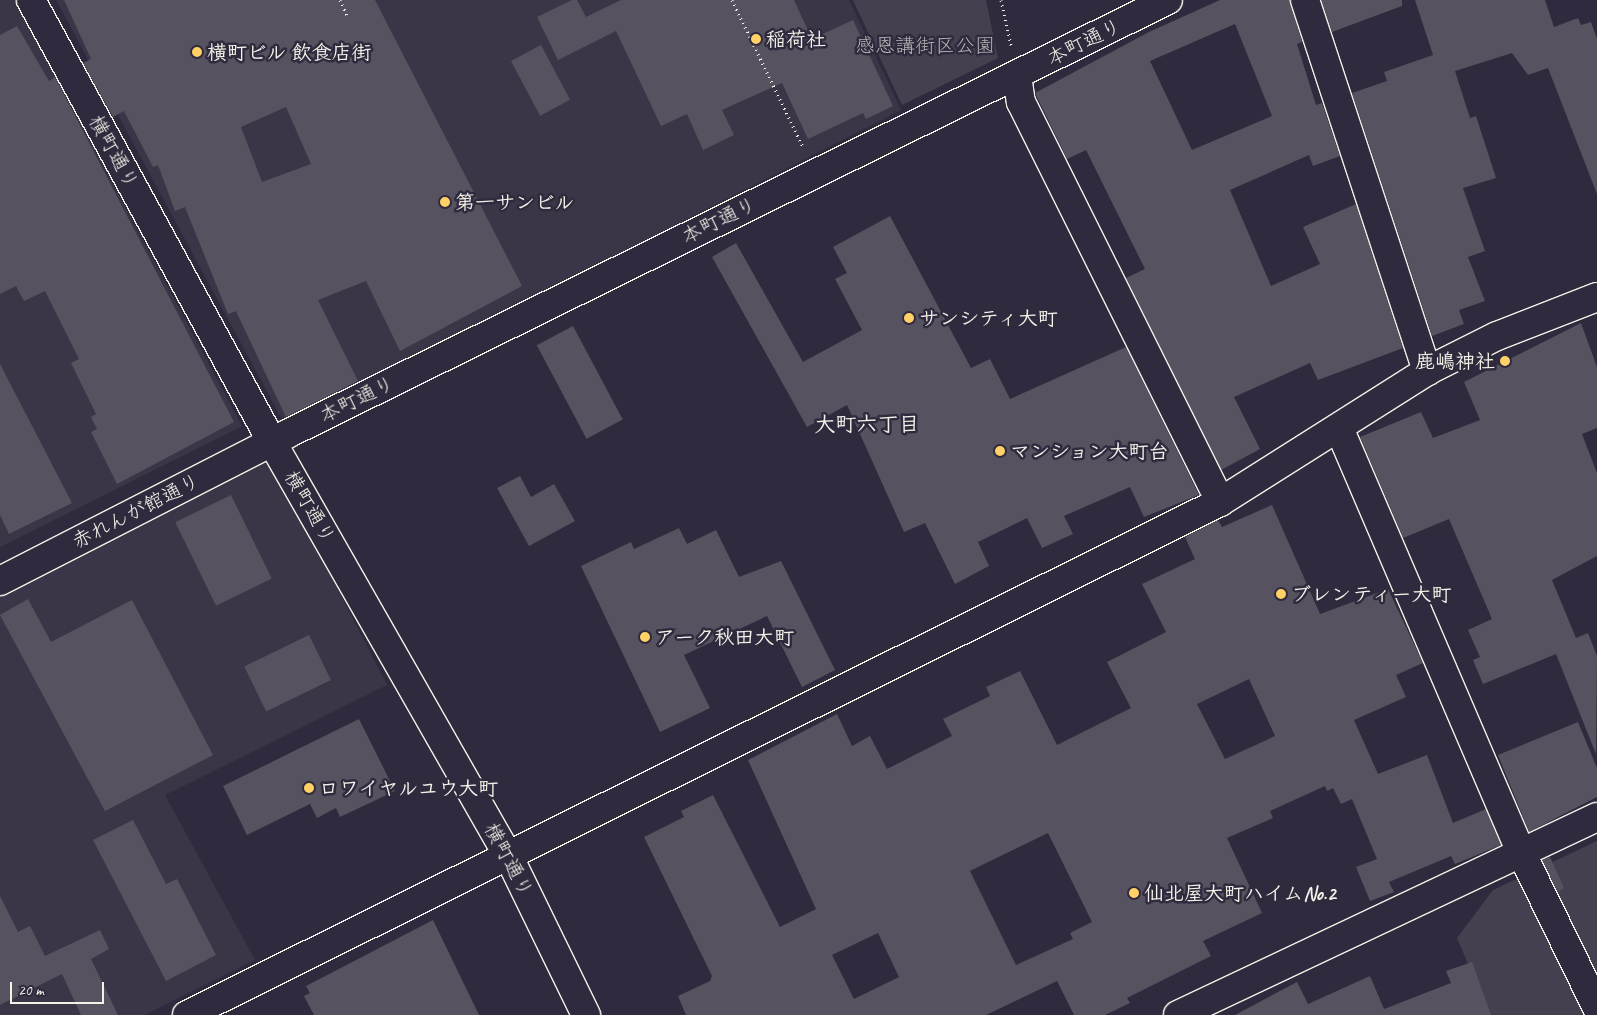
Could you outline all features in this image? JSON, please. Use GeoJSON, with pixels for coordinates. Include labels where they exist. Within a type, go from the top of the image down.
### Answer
{"type":"FeatureCollection","features":[{"type":"Feature","properties":{"kind":"street","name":"横町通り"},"geometry":{"type":"LineString","coordinates":[[31,0],[272,442],[508,855],[586,1015]]}},
{"type":"Feature","properties":{"kind":"street","name":"本町通り"},"geometry":{"type":"LineString","coordinates":[[272,442],[815,172],[1168,0]]}},
{"type":"Feature","properties":{"kind":"street"},"geometry":{"type":"LineString","coordinates":[[1305,0],[1427,372]]}},
{"type":"Feature","properties":{"kind":"street"},"geometry":{"type":"LineString","coordinates":[[1017,75],[1021,102],[1220,502]]}},
{"type":"Feature","properties":{"kind":"street"},"geometry":{"type":"LineString","coordinates":[[187,1015],[1220,502],[1427,372],[1497,336],[1597,297]]}},
{"type":"Feature","properties":{"kind":"street"},"geometry":{"type":"LineString","coordinates":[[1339,428],[1520,852],[1597,1008]]}},
{"type":"Feature","properties":{"kind":"street","name":"赤れんが館通り"},"geometry":{"type":"LineString","coordinates":[[0,581],[272,442]]}},
{"type":"Feature","properties":{"kind":"street"},"geometry":{"type":"LineString","coordinates":[[1178,1015],[1219,1006],[1520,852],[1597,817]]}},
{"type":"Feature","properties":{"kind":"path"},"geometry":{"type":"LineString","coordinates":[[340,0],[348,17]]}},
{"type":"Feature","properties":{"kind":"path"},"geometry":{"type":"LineString","coordinates":[[732,0],[815,172]]}},
{"type":"Feature","properties":{"kind":"path"},"geometry":{"type":"LineString","coordinates":[[1001,0],[1017,75]]}},
{"type":"Feature","properties":{"kind":"shaded area"},"geometry":{"type":"Polygon","coordinates":[[[0,0],[15,0],[242,426],[0,547],[0,0]]]}},
{"type":"Feature","properties":{"kind":"shaded area"},"geometry":{"type":"Polygon","coordinates":[[[56,0],[849,0],[901,110],[288,423],[279,414],[56,0]]]}},
{"type":"Feature","properties":{"kind":"shaded area"},"geometry":{"type":"Polygon","coordinates":[[[268,454],[387,685],[165,795],[255,960],[144,1015],[0,1015],[0,590],[268,454]]]}},
{"type":"Feature","properties":{"kind":"green space","name":"感恩講街区公園"},"geometry":{"type":"Polygon","coordinates":[[[853,0],[986,0],[998,58],[902,105],[853,0]]]}},
{"type":"Feature","properties":{"kind":"green space"},"geometry":{"type":"Polygon","coordinates":[[[1597,841],[1597,1015],[1490,1015],[1457,938],[1493,890],[1597,841]]]}},
{"type":"Feature","properties":{"kind":"building"},"geometry":{"type":"Polygon","coordinates":[[[64,0],[375,0],[522,286],[400,351],[366,281],[318,300],[358,381],[286,417],[236,311],[228,314],[185,207],[175,211],[158,165],[153,167],[124,111],[113,117],[83,63],[91,59],[64,0]],[[286,107],[241,127],[262,182],[311,164],[286,107]]]}},
{"type":"Feature","properties":{"kind":"building"},"geometry":{"type":"Polygon","coordinates":[[[572,0],[577,0],[586,17],[621,0],[794,0],[812,39],[853,20],[893,106],[866,119],[863,113],[808,139],[782,83],[722,110],[734,135],[703,150],[687,114],[661,126],[616,31],[558,60],[537,17],[572,0]]]}},
{"type":"Feature","properties":{"kind":"building"},"geometry":{"type":"Polygon","coordinates":[[[1220,0],[1290,0],[1302,42],[1297,44],[1316,105],[1322,103],[1340,156],[1313,166],[1309,155],[1230,190],[1271,286],[1320,264],[1303,227],[1356,204],[1403,348],[1318,380],[1310,363],[1234,397],[1260,449],[1221,470],[1126,278],[1145,269],[1086,150],[1067,159],[1035,93],[1149,32],[1220,0]],[[1235,24],[1150,61],[1192,150],[1272,116],[1235,24]]]}},
{"type":"Feature","properties":{"kind":"building"},"geometry":{"type":"Polygon","coordinates":[[[1321,0],[1402,0],[1402,6],[1332,32],[1321,0]]]}},
{"type":"Feature","properties":{"kind":"building"},"geometry":{"type":"Polygon","coordinates":[[[1415,0],[1545,0],[1554,27],[1578,18],[1581,25],[1591,22],[1597,39],[1597,194],[1548,68],[1528,75],[1512,53],[1455,71],[1470,118],[1476,116],[1496,178],[1463,188],[1485,251],[1468,257],[1485,301],[1459,310],[1464,324],[1432,336],[1352,93],[1387,81],[1384,72],[1433,55],[1415,0]]]}},
{"type":"Feature","properties":{"kind":"building"},"geometry":{"type":"Polygon","coordinates":[[[17,26],[49,81],[55,77],[234,422],[117,484],[91,432],[97,429],[91,417],[96,414],[71,363],[79,359],[45,291],[24,301],[16,286],[0,294],[0,35],[17,26]]]}},
{"type":"Feature","properties":{"kind":"building"},"geometry":{"type":"Polygon","coordinates":[[[541,45],[570,100],[540,116],[511,61],[541,45]]]}},
{"type":"Feature","properties":{"kind":"building"},"geometry":{"type":"Polygon","coordinates":[[[890,216],[971,368],[990,359],[1010,399],[1126,347],[1199,495],[1144,517],[1130,487],[1064,516],[1073,534],[1042,548],[1027,518],[978,542],[989,566],[955,584],[925,523],[904,532],[847,405],[807,427],[712,257],[736,243],[803,362],[862,330],[835,279],[847,273],[833,247],[890,216]]]}},
{"type":"Feature","properties":{"kind":"building"},"geometry":{"type":"Polygon","coordinates":[[[1581,323],[1597,367],[1597,428],[1582,434],[1597,473],[1597,556],[1552,580],[1576,638],[1588,633],[1597,656],[1596,754],[1556,654],[1483,684],[1473,660],[1480,657],[1468,630],[1492,619],[1449,519],[1403,538],[1360,437],[1421,412],[1433,438],[1480,420],[1464,382],[1581,323]]]}},
{"type":"Feature","properties":{"kind":"building"},"geometry":{"type":"Polygon","coordinates":[[[573,326],[623,420],[587,439],[537,345],[573,326]]]}},
{"type":"Feature","properties":{"kind":"building"},"geometry":{"type":"Polygon","coordinates":[[[0,364],[72,503],[9,534],[0,515],[0,364]]]}},
{"type":"Feature","properties":{"kind":"building"},"geometry":{"type":"Polygon","coordinates":[[[520,476],[531,497],[554,484],[575,521],[529,546],[497,488],[520,476]]]}},
{"type":"Feature","properties":{"kind":"building"},"geometry":{"type":"Polygon","coordinates":[[[231,495],[272,579],[216,606],[175,522],[231,495]]]}},
{"type":"Feature","properties":{"kind":"building"},"geometry":{"type":"Polygon","coordinates":[[[1272,505],[1320,614],[1388,589],[1423,663],[1396,675],[1406,697],[1354,720],[1378,774],[1427,755],[1453,823],[1486,809],[1501,845],[1455,864],[1451,856],[1389,882],[1394,892],[1370,901],[1356,867],[1377,859],[1352,799],[1341,804],[1333,788],[1327,791],[1325,786],[1270,811],[1273,818],[1227,838],[1262,913],[1203,941],[1211,956],[1127,998],[1130,1003],[1105,1015],[1074,1015],[1057,981],[986,1015],[686,1015],[678,996],[710,981],[712,976],[644,837],[684,817],[681,811],[713,795],[780,927],[816,909],[748,760],[837,714],[852,746],[870,736],[887,769],[952,736],[943,719],[990,696],[986,687],[1020,671],[1057,745],[1131,708],[1107,662],[1166,632],[1142,584],[1195,559],[1185,537],[1218,520],[1222,527],[1272,505]],[[1249,679],[1197,704],[1225,759],[1275,736],[1249,679]],[[1048,833],[970,871],[1016,965],[1073,939],[1070,933],[1092,922],[1048,833]],[[878,933],[832,955],[854,999],[899,977],[878,933]]]}},
{"type":"Feature","properties":{"kind":"building"},"geometry":{"type":"Polygon","coordinates":[[[679,528],[687,544],[716,530],[739,577],[781,561],[835,670],[802,687],[767,616],[684,655],[710,708],[660,732],[581,566],[631,542],[634,549],[679,528]]]}},
{"type":"Feature","properties":{"kind":"building"},"geometry":{"type":"Polygon","coordinates":[[[28,599],[51,642],[132,600],[213,755],[105,811],[0,615],[28,599]]]}},
{"type":"Feature","properties":{"kind":"building"},"geometry":{"type":"Polygon","coordinates":[[[309,635],[331,680],[266,712],[244,667],[309,635]]]}},
{"type":"Feature","properties":{"kind":"building","name":"ロワイヤルユウ大町"},"geometry":{"type":"Polygon","coordinates":[[[359,719],[395,791],[340,817],[336,808],[317,818],[310,804],[247,835],[223,786],[359,719]]]}},
{"type":"Feature","properties":{"kind":"building"},"geometry":{"type":"Polygon","coordinates":[[[1578,722],[1597,768],[1597,797],[1529,832],[1498,755],[1578,722]]]}},
{"type":"Feature","properties":{"kind":"building"},"geometry":{"type":"Polygon","coordinates":[[[133,820],[166,884],[177,879],[216,955],[166,981],[93,840],[133,820]]]}},
{"type":"Feature","properties":{"kind":"building"},"geometry":{"type":"Polygon","coordinates":[[[1550,857],[1564,888],[1558,892],[1542,860],[1550,857]]]}},
{"type":"Feature","properties":{"kind":"building"},"geometry":{"type":"Polygon","coordinates":[[[0,896],[18,932],[30,926],[45,956],[100,930],[109,949],[91,959],[118,1015],[81,1015],[62,974],[0,1005],[0,896]]]}},
{"type":"Feature","properties":{"kind":"building"},"geometry":{"type":"Polygon","coordinates":[[[433,920],[479,1015],[314,1015],[304,996],[310,993],[306,986],[433,920]]]}},
{"type":"Feature","properties":{"kind":"building"},"geometry":{"type":"Polygon","coordinates":[[[1472,962],[1491,1015],[1235,1015],[1297,982],[1308,1004],[1370,976],[1384,1009],[1451,983],[1446,971],[1472,962]]]}},
{"type":"Feature","properties":{"kind":"place","name":"稲荷社"},"geometry":{"type":"Point","coordinates":[756,39]}},
{"type":"Feature","properties":{"kind":"place","name":"横町ビル 飲食店街"},"geometry":{"type":"Point","coordinates":[197,52]}},
{"type":"Feature","properties":{"kind":"place","name":"第一サンビル"},"geometry":{"type":"Point","coordinates":[445,202]}},
{"type":"Feature","properties":{"kind":"place","name":"サンシティ大町"},"geometry":{"type":"Point","coordinates":[909,318]}},
{"type":"Feature","properties":{"kind":"place","name":"鹿嶋神社"},"geometry":{"type":"Point","coordinates":[1505,361]}},
{"type":"Feature","properties":{"kind":"place","name":"マンション大町台"},"geometry":{"type":"Point","coordinates":[1000,451]}},
{"type":"Feature","properties":{"kind":"place","name":"ブレンティー大町"},"geometry":{"type":"Point","coordinates":[1281,594]}},
{"type":"Feature","properties":{"kind":"place","name":"アーク秋田大町"},"geometry":{"type":"Point","coordinates":[645,637]}},
{"type":"Feature","properties":{"kind":"place","name":"ロワイヤルユウ大町"},"geometry":{"type":"Point","coordinates":[309,788]}},
{"type":"Feature","properties":{"kind":"place","name":"仙北屋大町ハイムNo.2"},"geometry":{"type":"Point","coordinates":[1134,893]}},
{"type":"Feature","properties":{"kind":"district","name":"大町六丁目"},"geometry":{"type":"Point","coordinates":[867,424]}}]}
